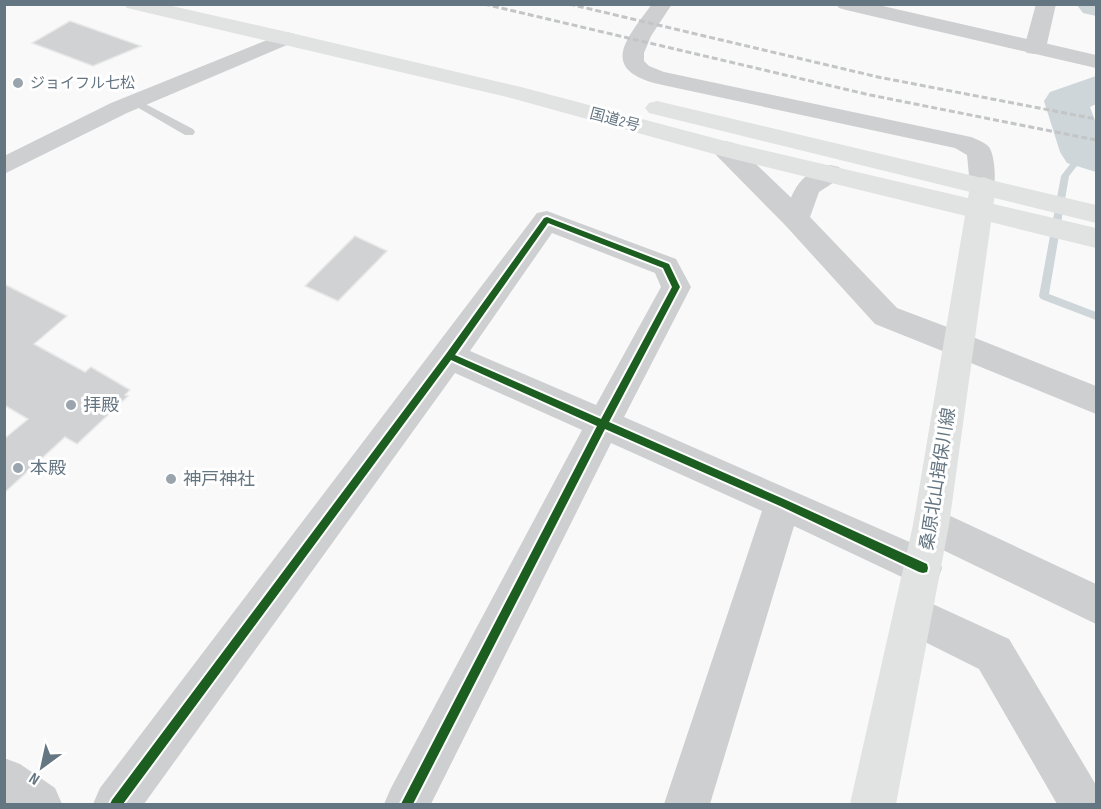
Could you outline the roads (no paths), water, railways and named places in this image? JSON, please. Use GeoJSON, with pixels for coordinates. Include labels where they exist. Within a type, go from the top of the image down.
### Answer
{"type":"FeatureCollection","features":[{"type":"Feature","properties":{"kind":"main road","name":"国道2号"},"geometry":{"type":"LineString","coordinates":[[134,4],[513,92],[725,149],[830,173],[982,198],[1096,213]]}},
{"type":"Feature","properties":{"kind":"main road","name":"国道2号"},"geometry":{"type":"LineString","coordinates":[[214,4],[982,198],[1096,238]]}},
{"type":"Feature","properties":{"kind":"main road","name":"桑原北山揖保川線"},"geometry":{"type":"LineString","coordinates":[[873,804],[931,525],[982,198]]}},
{"type":"Feature","properties":{"kind":"street"},"geometry":{"type":"LineString","coordinates":[[662,4],[632,51],[632,61],[638,68],[658,77],[962,142],[979,151],[982,198]]}},
{"type":"Feature","properties":{"kind":"street"},"geometry":{"type":"LineString","coordinates":[[846,4],[1096,62]]}},
{"type":"Feature","properties":{"kind":"street"},"geometry":{"type":"LineString","coordinates":[[1041,49],[1046,4]]}},
{"type":"Feature","properties":{"kind":"street"},"geometry":{"type":"LineString","coordinates":[[4,166],[134,101],[287,38]]}},
{"type":"Feature","properties":{"kind":"street"},"geometry":{"type":"LineString","coordinates":[[725,149],[796,219],[886,316],[1096,400]]}},
{"type":"Feature","properties":{"kind":"street"},"geometry":{"type":"LineString","coordinates":[[796,219],[808,187],[830,173]]}},
{"type":"Feature","properties":{"kind":"street"},"geometry":{"type":"LineString","coordinates":[[116,804],[449,356],[547,220],[666,266],[676,287],[603,423],[407,804]]}},
{"type":"Feature","properties":{"kind":"street"},"geometry":{"type":"LineString","coordinates":[[449,356],[783,503],[923,568]]}},
{"type":"Feature","properties":{"kind":"street"},"geometry":{"type":"LineString","coordinates":[[687,804],[783,503]]}},
{"type":"Feature","properties":{"kind":"street"},"geometry":{"type":"LineString","coordinates":[[931,525],[1096,604]]}},
{"type":"Feature","properties":{"kind":"street"},"geometry":{"type":"LineString","coordinates":[[913,615],[994,654],[1082,804]]}},
{"type":"Feature","properties":{"kind":"street"},"geometry":{"type":"LineString","coordinates":[[4,780],[39,804]]}},
{"type":"Feature","properties":{"kind":"lane"},"geometry":{"type":"LineString","coordinates":[[134,101],[189,132]]}},
{"type":"Feature","properties":{"kind":"waterway"},"geometry":{"type":"LineString","coordinates":[[1096,89],[1066,101],[1084,152],[1096,157]]}},
{"type":"Feature","properties":{"kind":"waterway"},"geometry":{"type":"LineString","coordinates":[[1084,152],[1065,176],[1044,296],[1096,316]]}},
{"type":"Feature","properties":{"kind":"railway"},"geometry":{"type":"LineString","coordinates":[[484,4],[870,95],[1096,140]]}},
{"type":"Feature","properties":{"kind":"railway"},"geometry":{"type":"LineString","coordinates":[[569,4],[878,77],[1096,119]]}},
{"type":"Feature","properties":{"kind":"place","name":"ジョイフル七松"},"geometry":{"type":"Point","coordinates":[18,83]}},
{"type":"Feature","properties":{"kind":"place","name":"拝殿"},"geometry":{"type":"Point","coordinates":[71,405]}},
{"type":"Feature","properties":{"kind":"place","name":"本殿"},"geometry":{"type":"Point","coordinates":[18,468]}},
{"type":"Feature","properties":{"kind":"place","name":"神戸神社"},"geometry":{"type":"Point","coordinates":[171,479]}}]}
